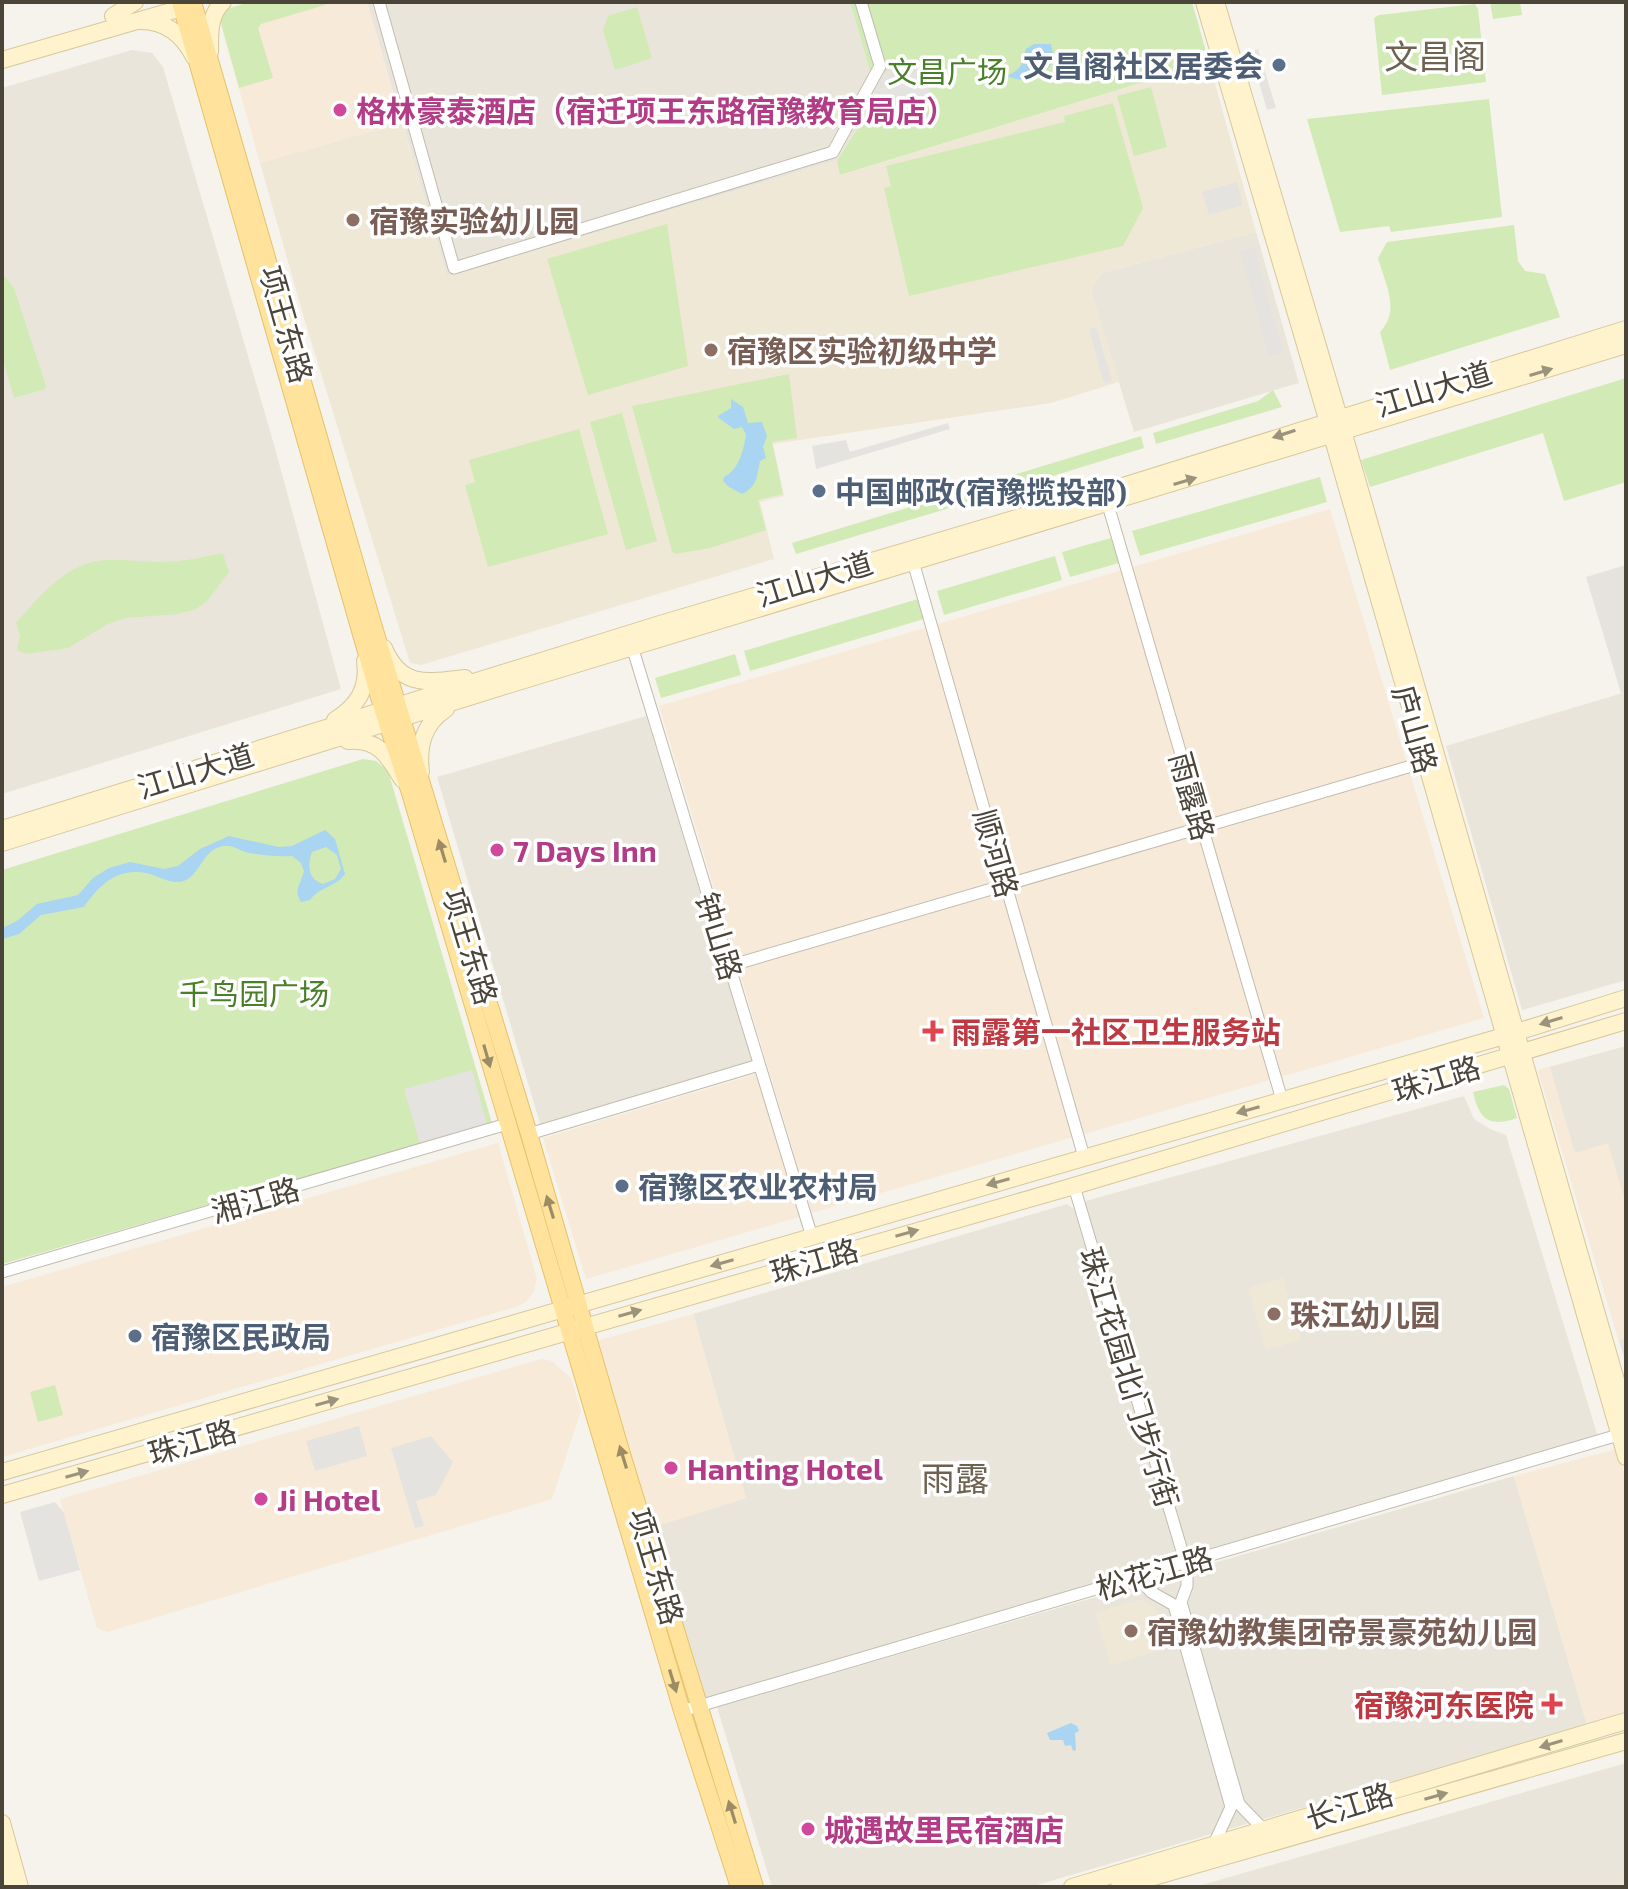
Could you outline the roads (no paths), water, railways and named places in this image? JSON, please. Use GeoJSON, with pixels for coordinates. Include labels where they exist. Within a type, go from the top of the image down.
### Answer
{"type":"FeatureCollection","features":[{"type":"Feature","properties":{"kind":"main road","name":"项王东路"},"geometry":{"type":"LineString","coordinates":[[190,4],[204,63],[393,715],[529,1134],[570,1306]]}},
{"type":"Feature","properties":{"kind":"main road","name":"项王东路"},"geometry":{"type":"LineString","coordinates":[[416,791],[507,1124],[578,1328],[755,1887]]}},
{"type":"Feature","properties":{"kind":"main road","name":"项王东路"},"geometry":{"type":"LineString","coordinates":[[578,1328],[683,1713],[739,1887]]}},
{"type":"Feature","properties":{"kind":"street"},"geometry":{"type":"LineString","coordinates":[[114,21],[135,2]]}},
{"type":"Feature","properties":{"kind":"street"},"geometry":{"type":"LineString","coordinates":[[2,60],[165,2]]}},
{"type":"Feature","properties":{"kind":"street"},"geometry":{"type":"LineString","coordinates":[[204,63],[212,19],[223,2]]}},
{"type":"Feature","properties":{"kind":"street"},"geometry":{"type":"LineString","coordinates":[[379,2],[454,268],[833,152],[880,66],[861,2]]}},
{"type":"Feature","properties":{"kind":"street","name":"庐山路"},"geometry":{"type":"LineString","coordinates":[[1204,2],[1335,426],[1425,762],[1510,1034]]}},
{"type":"Feature","properties":{"kind":"street","name":"庐山路"},"geometry":{"type":"LineString","coordinates":[[1216,2],[1510,1034],[1626,1415]]}},
{"type":"Feature","properties":{"kind":"street"},"geometry":{"type":"LineString","coordinates":[[2,50],[190,4]]}},
{"type":"Feature","properties":{"kind":"street"},"geometry":{"type":"LineString","coordinates":[[114,21],[143,21],[167,26],[204,63]]}},
{"type":"Feature","properties":{"kind":"street","name":"江山大道"},"geometry":{"type":"LineString","coordinates":[[2,843],[505,679],[1335,426],[1626,329]]}},
{"type":"Feature","properties":{"kind":"street","name":"江山大道"},"geometry":{"type":"LineString","coordinates":[[1335,426],[1626,345]]}},
{"type":"Feature","properties":{"kind":"street","name":"雨露路"},"geometry":{"type":"LineString","coordinates":[[1106,498],[1282,1100]]}},
{"type":"Feature","properties":{"kind":"street","name":"顺河路"},"geometry":{"type":"LineString","coordinates":[[912,556],[1084,1157]]}},
{"type":"Feature","properties":{"kind":"street"},"geometry":{"type":"LineString","coordinates":[[367,626],[394,667],[415,680],[505,679]]}},
{"type":"Feature","properties":{"kind":"street"},"geometry":{"type":"LineString","coordinates":[[305,743],[352,709],[359,700],[367,671],[367,626]]}},
{"type":"Feature","properties":{"kind":"street","name":"钟山路"},"geometry":{"type":"LineString","coordinates":[[630,641],[812,1237]]}},
{"type":"Feature","properties":{"kind":"street"},"geometry":{"type":"LineString","coordinates":[[416,791],[419,757],[427,727],[433,718],[505,679]]}},
{"type":"Feature","properties":{"kind":"street"},"geometry":{"type":"LineString","coordinates":[[305,743],[353,740],[378,745],[416,791]]}},
{"type":"Feature","properties":{"kind":"street","name":"江山大道"},"geometry":{"type":"LineString","coordinates":[[2,829],[305,743]]}},
{"type":"Feature","properties":{"kind":"street"},"geometry":{"type":"LineString","coordinates":[[729,966],[1425,762]]}},
{"type":"Feature","properties":{"kind":"street","name":"珠江路"},"geometry":{"type":"LineString","coordinates":[[2,1472],[1626,998]]}},
{"type":"Feature","properties":{"kind":"street"},"geometry":{"type":"LineString","coordinates":[[1604,1005],[1618,1024]]}},
{"type":"Feature","properties":{"kind":"street","name":"珠江路"},"geometry":{"type":"LineString","coordinates":[[2,1495],[1074,1186],[1618,1024]]}},
{"type":"Feature","properties":{"kind":"street","name":"庐山路"},"geometry":{"type":"LineString","coordinates":[[1516,1054],[1624,1441]]}},
{"type":"Feature","properties":{"kind":"street"},"geometry":{"type":"LineString","coordinates":[[529,1134],[759,1065]]}},
{"type":"Feature","properties":{"kind":"street","name":"湘江路"},"geometry":{"type":"LineString","coordinates":[[2,1272],[507,1124]]}},
{"type":"Feature","properties":{"kind":"street","name":"珠江花园北门步行街"},"geometry":{"type":"LineString","coordinates":[[1074,1186],[1186,1565]]}},
{"type":"Feature","properties":{"kind":"street","name":"松花江路"},"geometry":{"type":"LineString","coordinates":[[683,1713],[1186,1565],[1624,1441]]}},
{"type":"Feature","properties":{"kind":"street"},"geometry":{"type":"LineString","coordinates":[[1186,1565],[1187,1586],[1181,1602],[1239,1804],[1265,1831]]}},
{"type":"Feature","properties":{"kind":"street","name":"松花江路"},"geometry":{"type":"LineString","coordinates":[[700,1708],[1142,1581],[1186,1565]]}},
{"type":"Feature","properties":{"kind":"street"},"geometry":{"type":"LineString","coordinates":[[1142,1581],[1151,1592],[1174,1605],[1231,1807],[1213,1846]]}},
{"type":"Feature","properties":{"kind":"street","name":"长江路"},"geometry":{"type":"LineString","coordinates":[[1072,1887],[1626,1721]]}},
{"type":"Feature","properties":{"kind":"street","name":"长江路"},"geometry":{"type":"LineString","coordinates":[[1119,1887],[1626,1741]]}},
{"type":"Feature","properties":{"kind":"street"},"geometry":{"type":"LineString","coordinates":[[2,1823],[20,1887]]}},
{"type":"Feature","properties":{"kind":"street"},"geometry":{"type":"LineString","coordinates":[[2,1868],[7,1887]]}},
{"type":"Feature","properties":{"kind":"water"},"geometry":{"type":"Polygon","coordinates":[[[1034,44],[1051,44],[1054,58],[1046,71],[1034,78],[1021,80],[1006,76],[1018,69],[1026,49],[1034,44]]]}},
{"type":"Feature","properties":{"kind":"water"},"geometry":{"type":"Polygon","coordinates":[[[731,399],[743,407],[748,423],[762,422],[767,436],[763,447],[766,458],[760,461],[753,484],[742,494],[723,481],[740,458],[746,434],[742,427],[734,429],[718,416],[731,408],[731,399]]]}},
{"type":"Feature","properties":{"kind":"water"},"geometry":{"type":"Polygon","coordinates":[[[325,830],[335,839],[345,874],[310,900],[301,902],[298,890],[304,871],[301,863],[292,856],[249,853],[225,846],[210,852],[186,880],[172,882],[139,872],[120,875],[104,884],[84,907],[41,915],[19,934],[2,939],[2,928],[17,921],[37,904],[78,895],[93,878],[109,868],[130,862],[164,869],[178,866],[200,849],[229,836],[279,847],[292,846],[325,830]],[[326,847],[312,852],[309,867],[314,879],[323,884],[335,879],[341,869],[337,855],[326,847]]]}},
{"type":"Feature","properties":{"kind":"water"},"geometry":{"type":"Polygon","coordinates":[[[1071,1723],[1079,1731],[1075,1733],[1076,1750],[1073,1751],[1071,1745],[1065,1746],[1063,1740],[1050,1740],[1047,1733],[1071,1723]]]}},
{"type":"Feature","properties":{"kind":"place","name":"文昌阁社区居委会"},"geometry":{"type":"Point","coordinates":[1279,65]}},
{"type":"Feature","properties":{"kind":"place","name":"格林豪泰酒店（宿迁项王东路宿豫教育局店）"},"geometry":{"type":"Point","coordinates":[340,110]}},
{"type":"Feature","properties":{"kind":"place","name":"宿豫实验幼儿园"},"geometry":{"type":"Point","coordinates":[353,220]}},
{"type":"Feature","properties":{"kind":"place","name":"宿豫区实验初级中学"},"geometry":{"type":"Point","coordinates":[711,350]}},
{"type":"Feature","properties":{"kind":"place","name":"中国邮政(宿豫揽投部)"},"geometry":{"type":"Point","coordinates":[819,491]}},
{"type":"Feature","properties":{"kind":"place","name":"7 Days Inn"},"geometry":{"type":"Point","coordinates":[497,850]}},
{"type":"Feature","properties":{"kind":"place","name":"雨露第一社区卫生服务站"},"geometry":{"type":"Point","coordinates":[933,1031]}},
{"type":"Feature","properties":{"kind":"place","name":"宿豫区农业农村局"},"geometry":{"type":"Point","coordinates":[622,1186]}},
{"type":"Feature","properties":{"kind":"place","name":"珠江幼儿园"},"geometry":{"type":"Point","coordinates":[1274,1314]}},
{"type":"Feature","properties":{"kind":"place","name":"宿豫区民政局"},"geometry":{"type":"Point","coordinates":[135,1336]}},
{"type":"Feature","properties":{"kind":"place","name":"Hanting Hotel"},"geometry":{"type":"Point","coordinates":[671,1468]}},
{"type":"Feature","properties":{"kind":"place","name":"Ji Hotel"},"geometry":{"type":"Point","coordinates":[261,1499]}},
{"type":"Feature","properties":{"kind":"place","name":"宿豫幼教集团帝景豪苑幼儿园"},"geometry":{"type":"Point","coordinates":[1131,1631]}},
{"type":"Feature","properties":{"kind":"place","name":"宿豫河东医院"},"geometry":{"type":"Point","coordinates":[1552,1704]}},
{"type":"Feature","properties":{"kind":"place","name":"城遇故里民宿酒店"},"geometry":{"type":"Point","coordinates":[808,1829]}},
{"type":"Feature","properties":{"kind":"district","name":"文昌阁"},"geometry":{"type":"Point","coordinates":[1435,55]}},
{"type":"Feature","properties":{"kind":"district","name":"雨露"},"geometry":{"type":"Point","coordinates":[955,1477]}},
{"type":"Feature","properties":{"kind":"park label","name":"文昌广场"},"geometry":{"type":"Point","coordinates":[947,71]}},
{"type":"Feature","properties":{"kind":"park label","name":"千鸟园广场"},"geometry":{"type":"Point","coordinates":[254,993]}}]}
